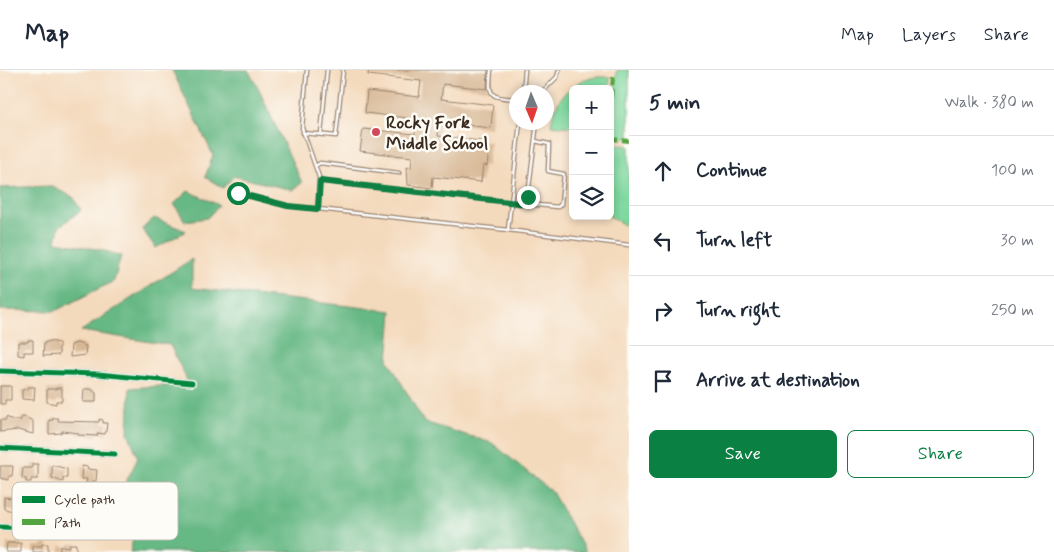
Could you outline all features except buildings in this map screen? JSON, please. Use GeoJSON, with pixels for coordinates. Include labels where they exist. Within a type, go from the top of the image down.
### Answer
{"type":"FeatureCollection","features":[{"type":"Feature","properties":{"kind":"street"},"geometry":{"type":"LineString","coordinates":[[0,370],[98,374],[192,383]]}},
{"type":"Feature","properties":{"kind":"street"},"geometry":{"type":"LineString","coordinates":[[0,448],[116,454]]}},
{"type":"Feature","properties":{"kind":"lane"},"geometry":{"type":"LineString","coordinates":[[307,70],[302,112],[303,133],[317,165],[320,181],[318,209]]}},
{"type":"Feature","properties":{"kind":"lane"},"geometry":{"type":"LineString","coordinates":[[321,134],[327,70]]}},
{"type":"Feature","properties":{"kind":"lane"},"geometry":{"type":"LineString","coordinates":[[303,133],[336,136],[343,70]]}},
{"type":"Feature","properties":{"kind":"lane"},"geometry":{"type":"LineString","coordinates":[[491,70],[489,90],[491,94],[496,98],[509,99]]}},
{"type":"Feature","properties":{"kind":"lane"},"geometry":{"type":"LineString","coordinates":[[524,85],[525,70]]}},
{"type":"Feature","properties":{"kind":"lane"},"geometry":{"type":"LineString","coordinates":[[549,85],[557,77],[559,70]]}},
{"type":"Feature","properties":{"kind":"lane"},"geometry":{"type":"LineString","coordinates":[[508,230],[519,130]]}},
{"type":"Feature","properties":{"kind":"lane"},"geometry":{"type":"LineString","coordinates":[[527,204],[536,130]]}},
{"type":"Feature","properties":{"kind":"lane"},"geometry":{"type":"LineString","coordinates":[[320,181],[558,207],[562,204],[564,174],[548,170],[549,144],[535,141]]}},
{"type":"Feature","properties":{"kind":"lane"},"geometry":{"type":"LineString","coordinates":[[317,165],[320,163],[399,172]]}},
{"type":"Feature","properties":{"kind":"lane"},"geometry":{"type":"LineString","coordinates":[[238,193],[288,206],[629,245]]}},
{"type":"Feature","properties":{"kind":"green space"},"geometry":{"type":"Polygon","coordinates":[[[172,70],[248,70],[302,183],[292,190],[234,176],[223,188],[205,177],[213,155],[172,70]]]}},
{"type":"Feature","properties":{"kind":"green space"},"geometry":{"type":"Polygon","coordinates":[[[617,70],[629,70],[629,138],[614,136],[614,98],[617,70]]]}},
{"type":"Feature","properties":{"kind":"green space"},"geometry":{"type":"Polygon","coordinates":[[[610,77],[609,85],[575,85],[588,79],[610,77]]]}},
{"type":"Feature","properties":{"kind":"green space"},"geometry":{"type":"Polygon","coordinates":[[[569,90],[569,127],[554,125],[556,107],[569,90]]]}},
{"type":"Feature","properties":{"kind":"green space"},"geometry":{"type":"Polygon","coordinates":[[[614,144],[629,146],[629,228],[614,219],[614,144]]]}},
{"type":"Feature","properties":{"kind":"green space"},"geometry":{"type":"Polygon","coordinates":[[[50,186],[73,197],[81,210],[59,227],[56,242],[102,250],[121,256],[114,281],[55,311],[0,310],[0,188],[50,186]]]}},
{"type":"Feature","properties":{"kind":"green space"},"geometry":{"type":"Polygon","coordinates":[[[188,191],[219,205],[207,218],[185,221],[174,204],[188,191]]]}},
{"type":"Feature","properties":{"kind":"green space"},"geometry":{"type":"Polygon","coordinates":[[[154,218],[186,231],[156,248],[142,229],[154,218]]]}},
{"type":"Feature","properties":{"kind":"green space"},"geometry":{"type":"Polygon","coordinates":[[[192,259],[192,288],[392,311],[388,360],[424,422],[492,443],[552,492],[586,552],[130,552],[132,540],[178,540],[178,482],[126,482],[138,458],[128,432],[130,388],[189,384],[170,345],[81,331],[192,259]]]}},
{"type":"Feature","properties":{"kind":"marked path"},"geometry":{"type":"LineString","coordinates":[[612,85],[613,77]]}},
{"type":"Feature","properties":{"kind":"marked path"},"geometry":{"type":"LineString","coordinates":[[614,139],[629,141]]}},
{"type":"Feature","properties":{"kind":"cycle path"},"geometry":{"type":"LineString","coordinates":[[0,371],[98,374],[192,383]]}},
{"type":"Feature","properties":{"kind":"cycle path"},"geometry":{"type":"LineString","coordinates":[[0,448],[115,454]]}},
{"type":"Feature","properties":{"kind":"cycle path"},"geometry":{"type":"LineString","coordinates":[[0,527],[12,527]]}},
{"type":"Feature","properties":{"kind":"place","name":"Rocky Fork Middle School"},"geometry":{"type":"Point","coordinates":[376,132]}},
{"type":"Feature","properties":{"kind":"route"},"geometry":{"type":"LineString","coordinates":[[238,193],[288,206],[318,209],[320,181],[527,204],[528,197]]}}]}
